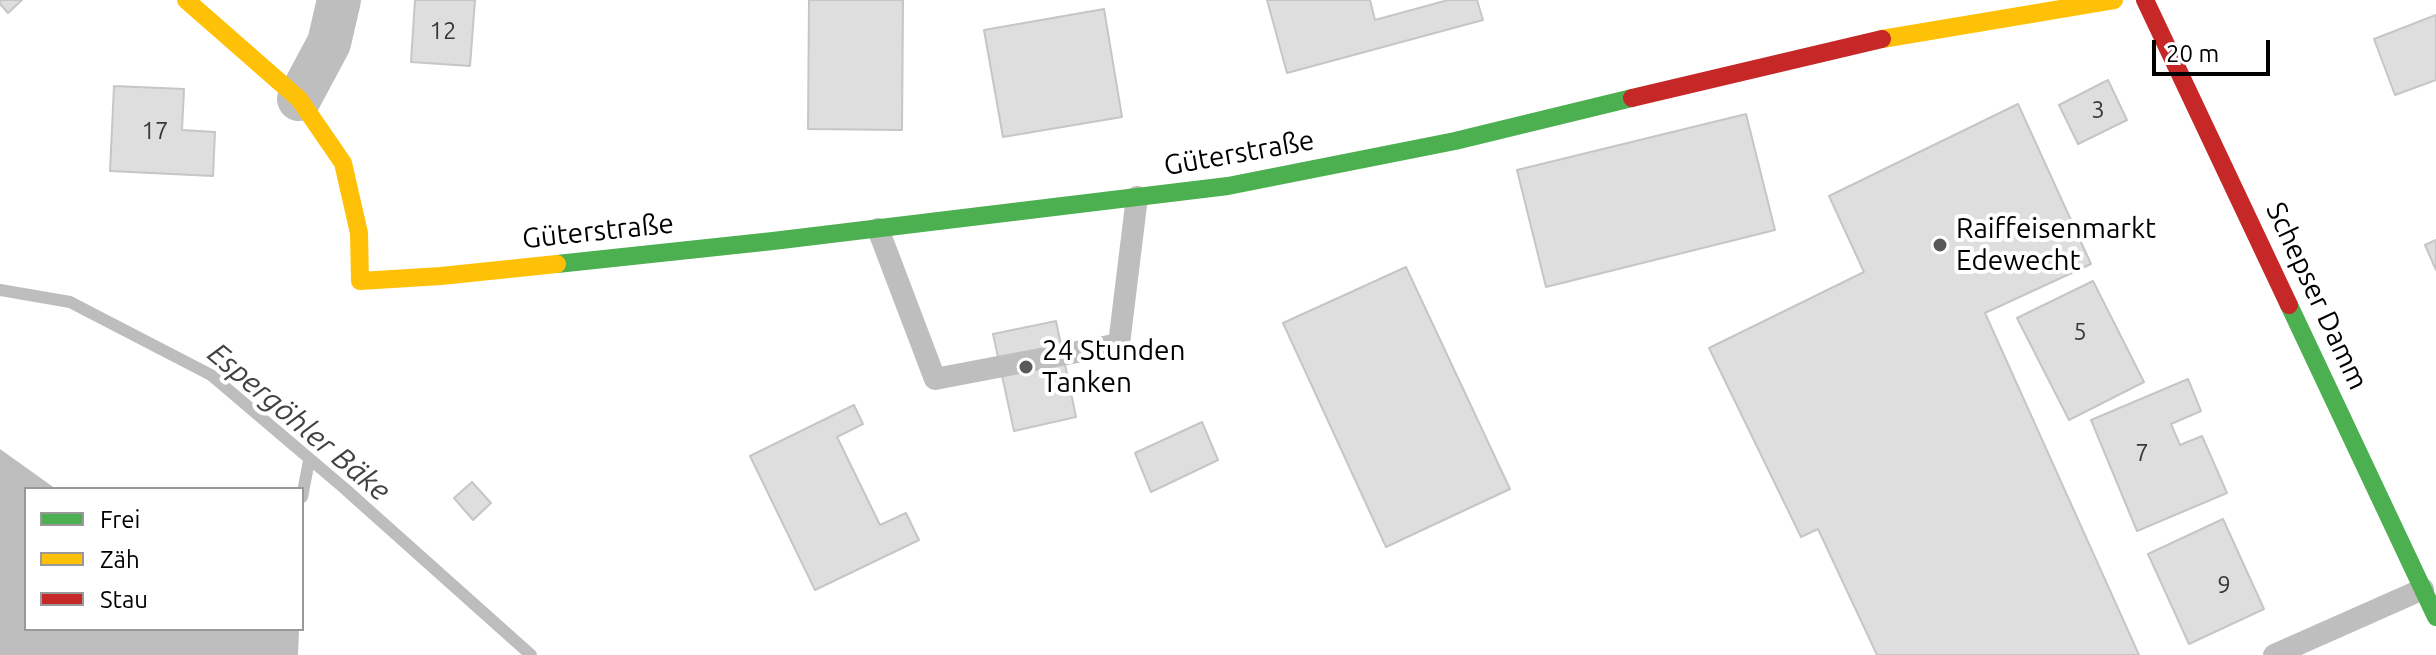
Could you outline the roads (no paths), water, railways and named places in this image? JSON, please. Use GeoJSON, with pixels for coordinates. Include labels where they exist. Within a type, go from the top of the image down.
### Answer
{"type":"FeatureCollection","features":[{"type":"Feature","properties":{"kind":"street"},"geometry":{"type":"LineString","coordinates":[[186,0],[299,99],[329,43],[339,0]]}},
{"type":"Feature","properties":{"kind":"street","name":"Güterstraße"},"geometry":{"type":"LineString","coordinates":[[299,99],[343,163],[359,233],[360,281],[488,271],[878,229],[1228,186],[1455,141],[1873,40],[2114,0]]}},
{"type":"Feature","properties":{"kind":"street","name":"Schepser Damm"},"geometry":{"type":"LineString","coordinates":[[2145,0],[2436,617]]}},
{"type":"Feature","properties":{"kind":"lane"},"geometry":{"type":"LineString","coordinates":[[878,229],[935,379],[1119,344],[1137,197]]}},
{"type":"Feature","properties":{"kind":"lane"},"geometry":{"type":"LineString","coordinates":[[2274,655],[2423,589]]}},
{"type":"Feature","properties":{"kind":"waterway","name":"Espergöhler Bäke"},"geometry":{"type":"LineString","coordinates":[[0,290],[70,302],[211,375],[344,488],[531,655]]}},
{"type":"Feature","properties":{"kind":"waterway"},"geometry":{"type":"LineString","coordinates":[[304,487],[309,461]]}},
{"type":"Feature","properties":{"kind":"place","name":"Raiffeisenmarkt Edewecht"},"geometry":{"type":"Point","coordinates":[1940,245]}},
{"type":"Feature","properties":{"kind":"place","name":"24 Stunden Tanken"},"geometry":{"type":"Point","coordinates":[1026,367]}}]}
